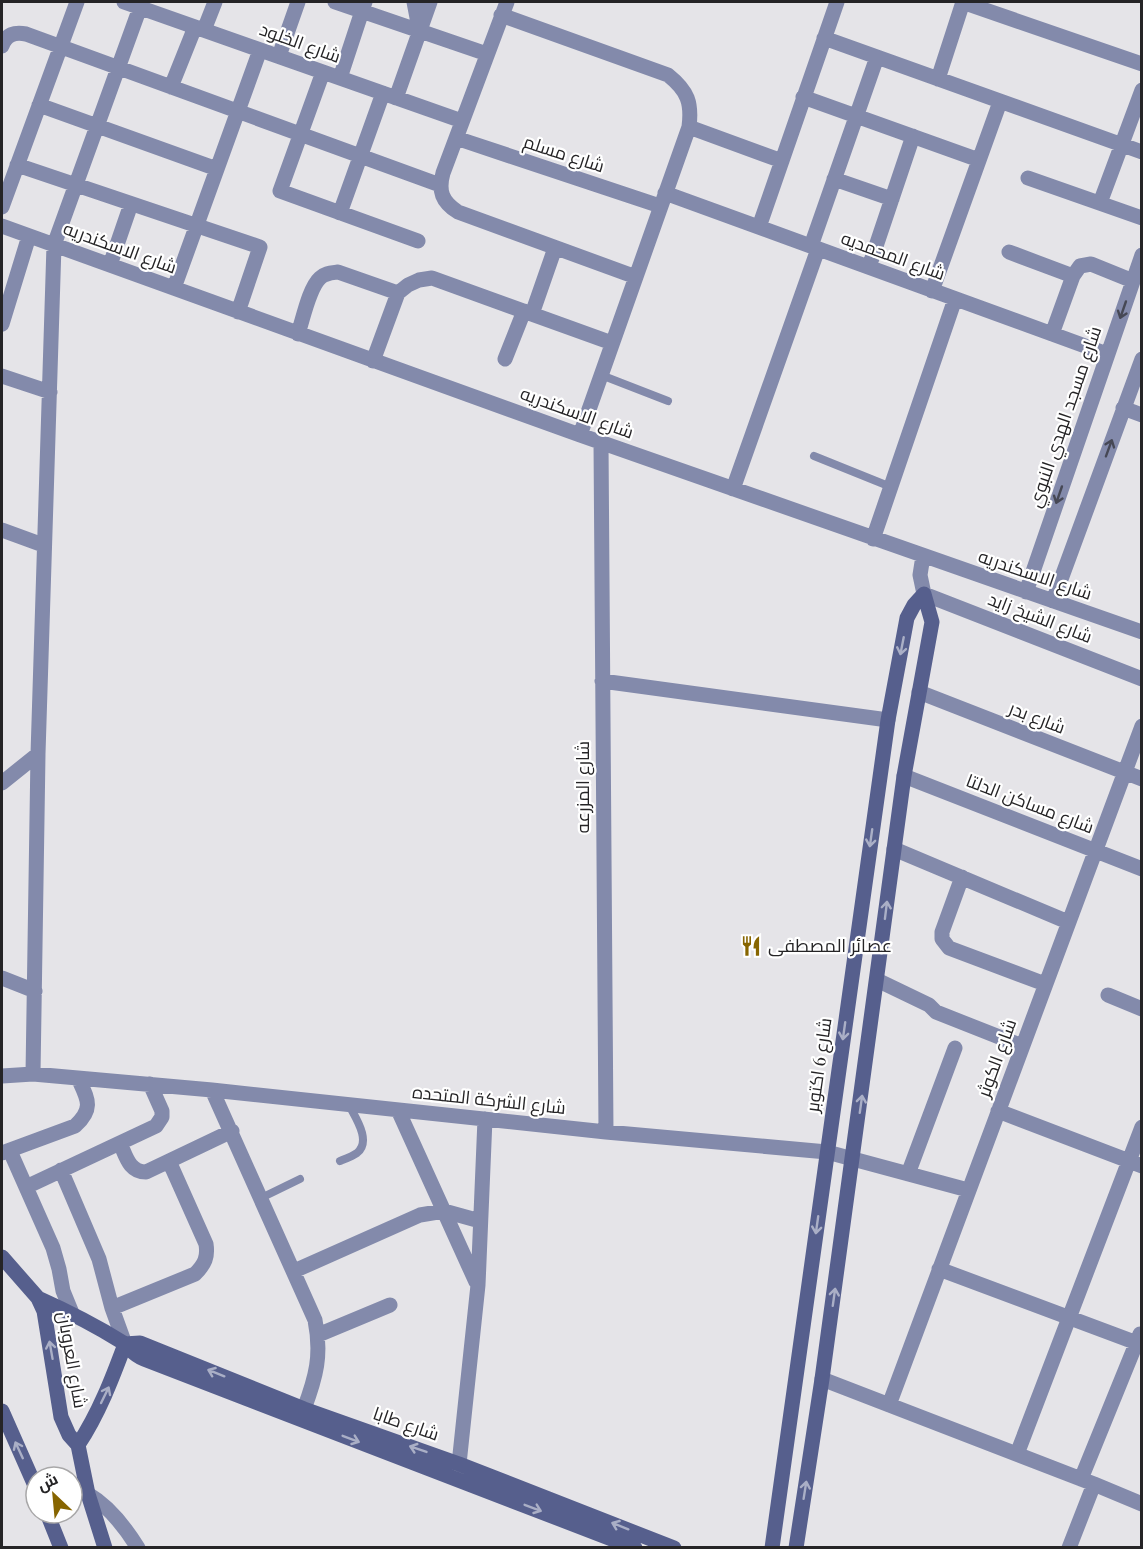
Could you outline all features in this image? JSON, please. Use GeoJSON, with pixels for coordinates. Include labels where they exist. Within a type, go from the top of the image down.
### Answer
{"type":"FeatureCollection","features":[{"type":"Feature","properties":{"kind":"street"},"geometry":{"type":"LineString","coordinates":[[2,207],[77,2]]}},
{"type":"Feature","properties":{"kind":"street","name":"شارع الخلود"},"geometry":{"type":"LineString","coordinates":[[124,2],[141,4],[260,50],[462,121]]}},
{"type":"Feature","properties":{"kind":"street"},"geometry":{"type":"LineString","coordinates":[[171,87],[215,2]]}},
{"type":"Feature","properties":{"kind":"street"},"geometry":{"type":"LineString","coordinates":[[279,56],[298,2]]}},
{"type":"Feature","properties":{"kind":"street"},"geometry":{"type":"LineString","coordinates":[[335,2],[363,6],[419,31],[487,54]]}},
{"type":"Feature","properties":{"kind":"street"},"geometry":{"type":"LineString","coordinates":[[414,2],[419,31]]}},
{"type":"Feature","properties":{"kind":"street"},"geometry":{"type":"LineString","coordinates":[[340,213],[361,156],[419,31],[430,2]]}},
{"type":"Feature","properties":{"kind":"street"},"geometry":{"type":"LineString","coordinates":[[759,227],[837,2]]}},
{"type":"Feature","properties":{"kind":"street"},"geometry":{"type":"LineString","coordinates":[[938,79],[962,2],[1142,64]]}},
{"type":"Feature","properties":{"kind":"street"},"geometry":{"type":"LineString","coordinates":[[33,1074],[43,545],[54,245],[141,4]]}},
{"type":"Feature","properties":{"kind":"street"},"geometry":{"type":"LineString","coordinates":[[340,78],[363,6]]}},
{"type":"Feature","properties":{"kind":"street"},"geometry":{"type":"LineString","coordinates":[[580,435],[612,343],[636,277],[689,127],[691,112],[688,98],[680,84],[668,75],[504,8],[440,185],[442,196],[448,206],[458,212],[636,277]]}},
{"type":"Feature","properties":{"kind":"street"},"geometry":{"type":"LineString","coordinates":[[2,46],[9,35],[17,33],[60,46],[440,185]]}},
{"type":"Feature","properties":{"kind":"street"},"geometry":{"type":"LineString","coordinates":[[824,38],[1142,152]]}},
{"type":"Feature","properties":{"kind":"street"},"geometry":{"type":"LineString","coordinates":[[174,288],[260,50]]}},
{"type":"Feature","properties":{"kind":"street"},"geometry":{"type":"LineString","coordinates":[[733,489],[814,247],[834,179],[877,57]]}},
{"type":"Feature","properties":{"kind":"street"},"geometry":{"type":"LineString","coordinates":[[322,72],[280,191],[418,241]]}},
{"type":"Feature","properties":{"kind":"street"},"geometry":{"type":"LineString","coordinates":[[1100,203],[1142,90]]}},
{"type":"Feature","properties":{"kind":"street"},"geometry":{"type":"LineString","coordinates":[[803,97],[979,160]]}},
{"type":"Feature","properties":{"kind":"street"},"geometry":{"type":"LineString","coordinates":[[932,291],[1000,102]]}},
{"type":"Feature","properties":{"kind":"street"},"geometry":{"type":"LineString","coordinates":[[39,105],[217,169]]}},
{"type":"Feature","properties":{"kind":"street"},"geometry":{"type":"LineString","coordinates":[[689,127],[782,161]]}},
{"type":"Feature","properties":{"kind":"street"},"geometry":{"type":"LineString","coordinates":[[869,267],[913,136]]}},
{"type":"Feature","properties":{"kind":"street","name":"شارع مسلم"},"geometry":{"type":"LineString","coordinates":[[456,138],[663,200]]}},
{"type":"Feature","properties":{"kind":"street"},"geometry":{"type":"LineString","coordinates":[[17,165],[260,247],[237,312]]}},
{"type":"Feature","properties":{"kind":"street"},"geometry":{"type":"LineString","coordinates":[[1028,178],[1142,218]]}},
{"type":"Feature","properties":{"kind":"street"},"geometry":{"type":"LineString","coordinates":[[834,179],[892,200]]}},
{"type":"Feature","properties":{"kind":"street","name":"شارع المحمديه"},"geometry":{"type":"LineString","coordinates":[[663,200],[759,227],[1107,354]]}},
{"type":"Feature","properties":{"kind":"street"},"geometry":{"type":"LineString","coordinates":[[110,265],[131,204]]}},
{"type":"Feature","properties":{"kind":"street","name":"شارع الاسكندريه"},"geometry":{"type":"LineString","coordinates":[[2,226],[580,435],[1142,632]]}},
{"type":"Feature","properties":{"kind":"street"},"geometry":{"type":"LineString","coordinates":[[2,324],[29,236]]}},
{"type":"Feature","properties":{"kind":"street"},"geometry":{"type":"LineString","coordinates":[[505,359],[528,313],[555,248]]}},
{"type":"Feature","properties":{"kind":"street"},"geometry":{"type":"LineString","coordinates":[[1009,252],[1073,276]]}},
{"type":"Feature","properties":{"kind":"street","name":"شارع مسجد الهدي النبوي"},"geometry":{"type":"LineString","coordinates":[[1026,592],[1142,255]]}},
{"type":"Feature","properties":{"kind":"street"},"geometry":{"type":"LineString","coordinates":[[1052,334],[1073,276],[1080,266],[1091,264],[1132,281]]}},
{"type":"Feature","properties":{"kind":"street"},"geometry":{"type":"LineString","coordinates":[[298,334],[315,285],[328,273],[338,272],[398,293]]}},
{"type":"Feature","properties":{"kind":"street"},"geometry":{"type":"LineString","coordinates":[[373,361],[398,293],[413,282],[432,278],[612,343]]}},
{"type":"Feature","properties":{"kind":"street"},"geometry":{"type":"LineString","coordinates":[[873,538],[955,299]]}},
{"type":"Feature","properties":{"kind":"street"},"geometry":{"type":"LineString","coordinates":[[1053,602],[1142,359]]}},
{"type":"Feature","properties":{"kind":"street"},"geometry":{"type":"LineString","coordinates":[[2,376],[50,392]]}},
{"type":"Feature","properties":{"kind":"street"},"geometry":{"type":"LineString","coordinates":[[1123,408],[1142,415]]}},
{"type":"Feature","properties":{"kind":"street","name":"شارع المزرعه"},"geometry":{"type":"LineString","coordinates":[[601,442],[606,1132]]}},
{"type":"Feature","properties":{"kind":"street"},"geometry":{"type":"LineString","coordinates":[[2,530],[43,545]]}},
{"type":"Feature","properties":{"kind":"street"},"geometry":{"type":"LineString","coordinates":[[795,1548],[822,1379],[904,776],[932,622],[921,575],[922,556]]}},
{"type":"Feature","properties":{"kind":"street","name":"شارع الشيخ زايد"},"geometry":{"type":"LineString","coordinates":[[924,594],[1142,679]]}},
{"type":"Feature","properties":{"kind":"street","name":"شارع 6 اكتوبر"},"geometry":{"type":"LineString","coordinates":[[772,1548],[888,720],[907,618],[914,605],[924,594]]}},
{"type":"Feature","properties":{"kind":"street"},"geometry":{"type":"LineString","coordinates":[[602,681],[888,720]]}},
{"type":"Feature","properties":{"kind":"street","name":"شارع بدر"},"geometry":{"type":"LineString","coordinates":[[919,692],[1142,779]]}},
{"type":"Feature","properties":{"kind":"street","name":"شارع الكوثر"},"geometry":{"type":"LineString","coordinates":[[888,1405],[1142,726]]}},
{"type":"Feature","properties":{"kind":"street"},"geometry":{"type":"LineString","coordinates":[[2,783],[38,754]]}},
{"type":"Feature","properties":{"kind":"street","name":"شارع مساكن الدلتا"},"geometry":{"type":"LineString","coordinates":[[904,776],[1142,868]]}},
{"type":"Feature","properties":{"kind":"street"},"geometry":{"type":"LineString","coordinates":[[894,849],[1068,922]]}},
{"type":"Feature","properties":{"kind":"street"},"geometry":{"type":"LineString","coordinates":[[962,878],[942,932],[945,944],[950,948],[1045,984]]}},
{"type":"Feature","properties":{"kind":"street"},"geometry":{"type":"LineString","coordinates":[[2,978],[35,991]]}},
{"type":"Feature","properties":{"kind":"street"},"geometry":{"type":"LineString","coordinates":[[877,980],[929,1005],[936,1012],[1022,1046]]}},
{"type":"Feature","properties":{"kind":"street"},"geometry":{"type":"LineString","coordinates":[[1108,995],[1142,1009]]}},
{"type":"Feature","properties":{"kind":"street"},"geometry":{"type":"LineString","coordinates":[[908,1174],[955,1048]]}},
{"type":"Feature","properties":{"kind":"street","name":"شارع الشركة المتحده"},"geometry":{"type":"LineString","coordinates":[[2,1076],[33,1074],[150,1084],[606,1132],[827,1152],[968,1190]]}},
{"type":"Feature","properties":{"kind":"street"},"geometry":{"type":"LineString","coordinates":[[72,1313],[63,1291],[57,1258],[26,1187],[6,1152],[75,1126],[83,1119],[88,1101],[78,1078]]}},
{"type":"Feature","properties":{"kind":"street"},"geometry":{"type":"LineString","coordinates":[[26,1187],[160,1122],[162,1111],[150,1084]]}},
{"type":"Feature","properties":{"kind":"street"},"geometry":{"type":"LineString","coordinates":[[212,1090],[310,1306],[318,1335],[319,1357],[316,1378],[304,1409]]}},
{"type":"Feature","properties":{"kind":"street"},"geometry":{"type":"LineString","coordinates":[[398,1110],[478,1285]]}},
{"type":"Feature","properties":{"kind":"street"},"geometry":{"type":"LineString","coordinates":[[998,1111],[1135,1163]]}},
{"type":"Feature","properties":{"kind":"street"},"geometry":{"type":"LineString","coordinates":[[459,1464],[478,1285],[485,1119]]}},
{"type":"Feature","properties":{"kind":"street"},"geometry":{"type":"LineString","coordinates":[[1017,1454],[1069,1317],[1135,1163],[1142,1127]]}},
{"type":"Feature","properties":{"kind":"street"},"geometry":{"type":"LineString","coordinates":[[120,1143],[129,1165],[140,1172],[146,1172],[231,1131]]}},
{"type":"Feature","properties":{"kind":"street"},"geometry":{"type":"LineString","coordinates":[[112,1308],[195,1274],[203,1266],[207,1255],[206,1244],[169,1161]]}},
{"type":"Feature","properties":{"kind":"street"},"geometry":{"type":"LineString","coordinates":[[61,1170],[99,1259],[112,1308],[125,1344]]}},
{"type":"Feature","properties":{"kind":"street"},"geometry":{"type":"LineString","coordinates":[[294,1271],[420,1215],[444,1211],[480,1221]]}},
{"type":"Feature","properties":{"kind":"street","name":"شارع العروبان"},"geometry":{"type":"LineString","coordinates":[[2,1257],[38,1298],[44,1311],[61,1417],[69,1435],[78,1445],[88,1494],[105,1548]]}},
{"type":"Feature","properties":{"kind":"street"},"geometry":{"type":"LineString","coordinates":[[939,1269],[1069,1317],[1140,1338],[1088,1482],[1069,1548]]}},
{"type":"Feature","properties":{"kind":"street","name":"شارع طابا"},"geometry":{"type":"LineString","coordinates":[[38,1298],[72,1313],[125,1344],[132,1353],[144,1359],[635,1548]]}},
{"type":"Feature","properties":{"kind":"street"},"geometry":{"type":"LineString","coordinates":[[318,1335],[390,1305]]}},
{"type":"Feature","properties":{"kind":"street","name":"شارع طابا"},"geometry":{"type":"LineString","coordinates":[[125,1344],[140,1343],[304,1409],[459,1464],[674,1548]]}},
{"type":"Feature","properties":{"kind":"street","name":"شارع العروبان"},"geometry":{"type":"LineString","coordinates":[[78,1445],[90,1427],[110,1385],[125,1344]]}},
{"type":"Feature","properties":{"kind":"street"},"geometry":{"type":"LineString","coordinates":[[822,1379],[1142,1504]]}},
{"type":"Feature","properties":{"kind":"street"},"geometry":{"type":"LineString","coordinates":[[2,1411],[26,1465]]}},
{"type":"Feature","properties":{"kind":"street"},"geometry":{"type":"LineString","coordinates":[[88,1494],[111,1512],[138,1548]]}},
{"type":"Feature","properties":{"kind":"street"},"geometry":{"type":"LineString","coordinates":[[52,1525],[61,1548]]}},
{"type":"Feature","properties":{"kind":"lane"},"geometry":{"type":"LineString","coordinates":[[601,375],[668,400]]}},
{"type":"Feature","properties":{"kind":"lane"},"geometry":{"type":"LineString","coordinates":[[814,456],[891,487]]}},
{"type":"Feature","properties":{"kind":"lane"},"geometry":{"type":"LineString","coordinates":[[340,1161],[358,1153],[364,1139],[349,1104]]}},
{"type":"Feature","properties":{"kind":"lane"},"geometry":{"type":"LineString","coordinates":[[261,1198],[300,1179]]}},
{"type":"Feature","properties":{"kind":"place","name":"عصائر المصطفى"},"geometry":{"type":"Point","coordinates":[751,946]}}]}
